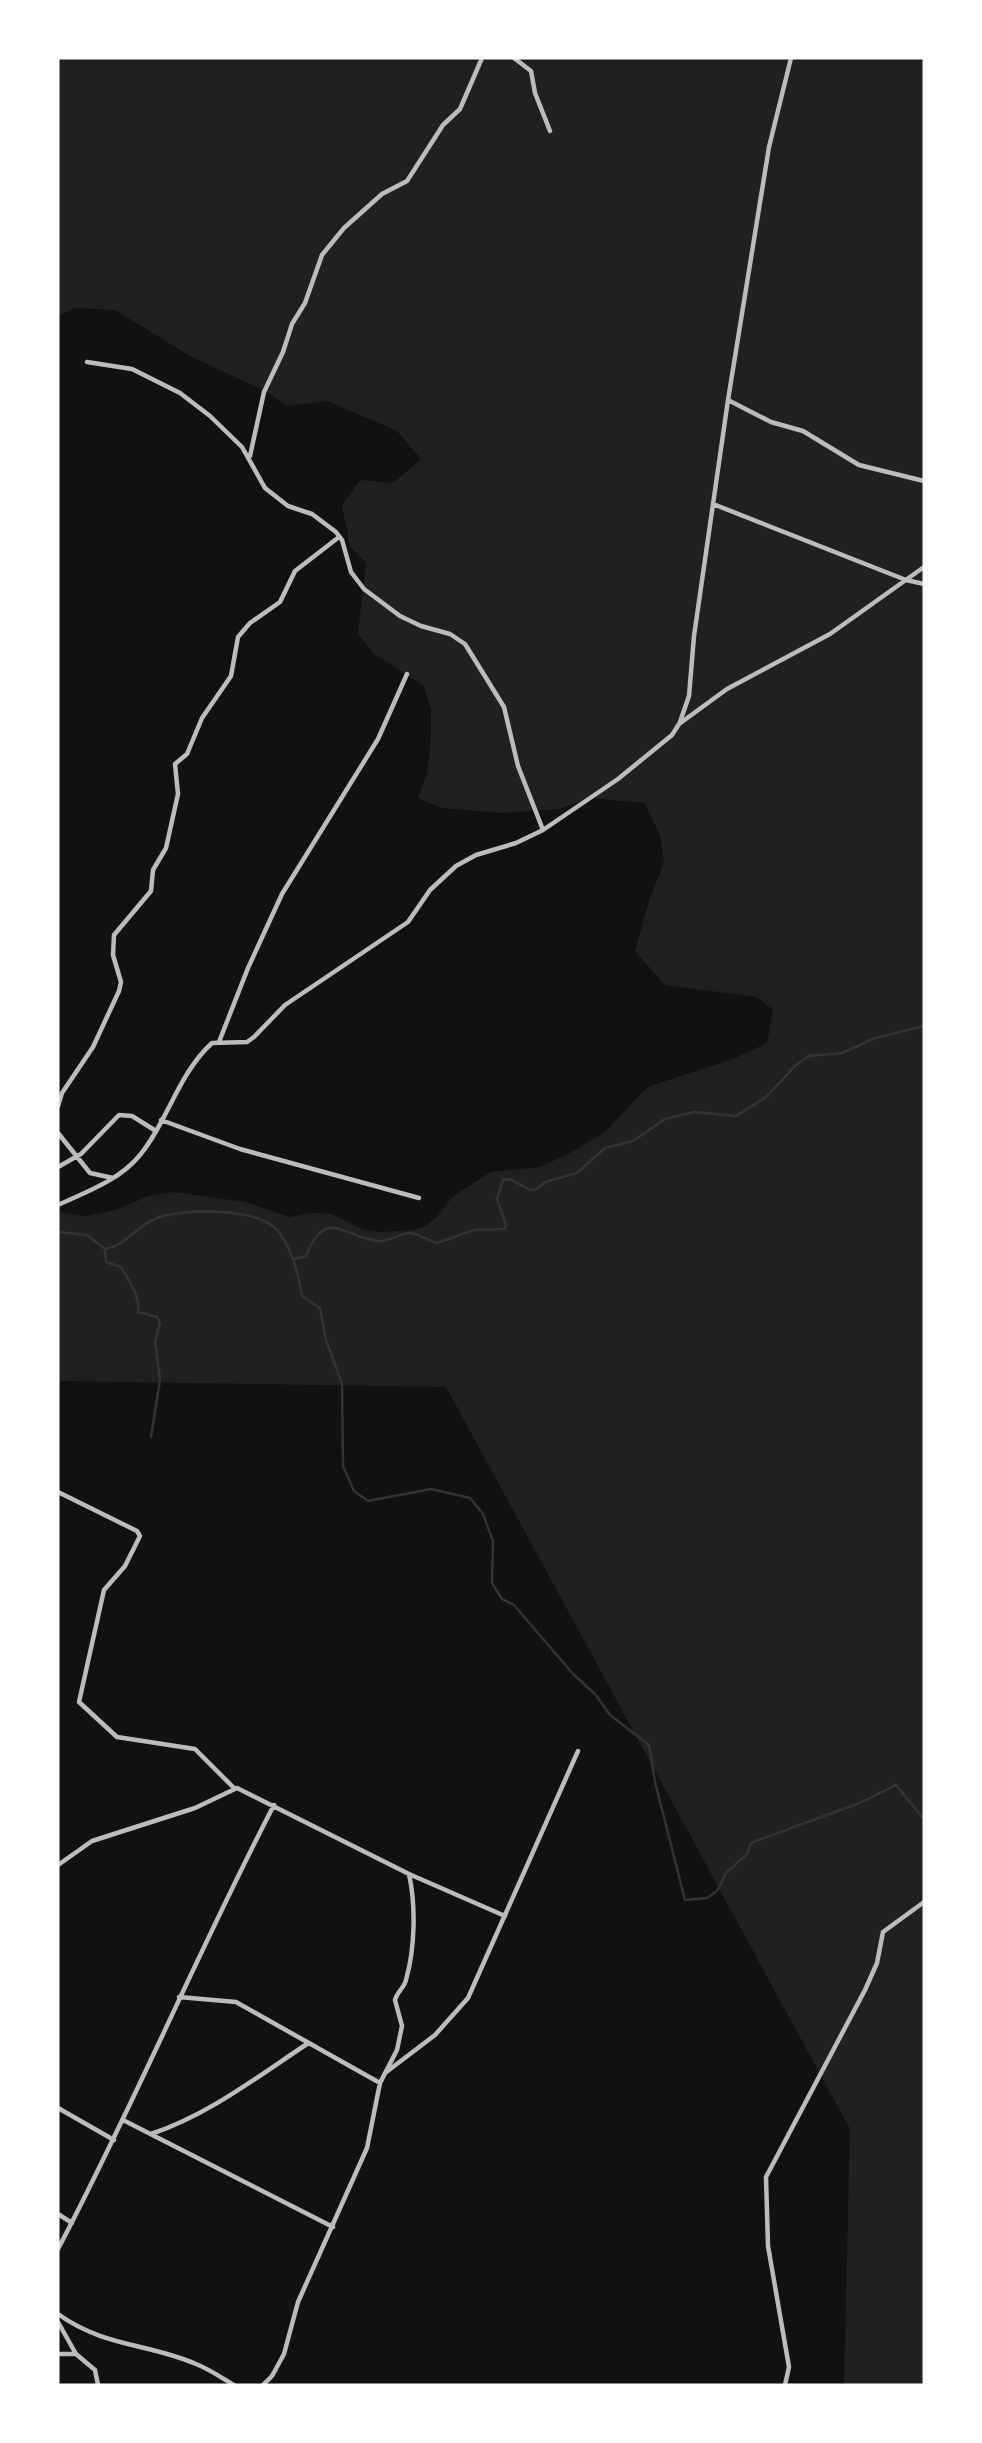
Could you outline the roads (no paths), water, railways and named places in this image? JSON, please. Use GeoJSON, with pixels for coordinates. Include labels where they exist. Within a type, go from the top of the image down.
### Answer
{"type":"FeatureCollection","features":[{"type":"Feature","properties":{"kind":"street"},"geometry":{"type":"LineString","coordinates":[[250,457],[264,392],[284,352],[292,324],[305,303],[322,255],[344,228],[382,194],[407,181],[443,125],[460,109],[482,58]]}},
{"type":"Feature","properties":{"kind":"street"},"geometry":{"type":"LineString","coordinates":[[514,58],[531,71],[550,131]]}},
{"type":"Feature","properties":{"kind":"street"},"geometry":{"type":"LineString","coordinates":[[58,1205],[114,1178],[138,1157],[156,1131],[169,1103],[212,1043],[247,1042],[285,1004],[408,922],[430,890],[463,862],[543,830],[640,762],[672,735],[689,696],[728,400],[769,147],[791,58]]}},
{"type":"Feature","properties":{"kind":"street"},"geometry":{"type":"LineString","coordinates":[[87,362],[132,369],[180,393],[210,416],[250,457],[265,488],[288,506],[312,514],[340,537],[351,572],[364,589],[400,616],[421,626],[450,634],[469,649],[504,707],[518,766],[543,830]]}},
{"type":"Feature","properties":{"kind":"street"},"geometry":{"type":"LineString","coordinates":[[728,400],[771,422],[803,431],[873,471],[924,481]]}},
{"type":"Feature","properties":{"kind":"street"},"geometry":{"type":"LineString","coordinates":[[713,504],[906,580],[924,584]]}},
{"type":"Feature","properties":{"kind":"street"},"geometry":{"type":"LineString","coordinates":[[58,1106],[62,1093],[93,1047],[119,991],[121,982],[113,955],[114,935],[151,891],[153,870],[166,848],[178,794],[175,764],[187,754],[202,718],[231,676],[238,637],[250,623],[280,602],[295,571],[340,537]]}},
{"type":"Feature","properties":{"kind":"street"},"geometry":{"type":"LineString","coordinates":[[679,724],[727,689],[830,634],[924,567]]}},
{"type":"Feature","properties":{"kind":"street"},"geometry":{"type":"LineString","coordinates":[[219,1042],[248,968],[282,894],[378,739],[407,674]]}},
{"type":"Feature","properties":{"kind":"street"},"geometry":{"type":"LineString","coordinates":[[58,1167],[76,1158],[119,1115],[132,1116],[156,1131]]}},
{"type":"Feature","properties":{"kind":"street"},"geometry":{"type":"LineString","coordinates":[[161,1120],[240,1149],[419,1198]]}},
{"type":"Feature","properties":{"kind":"street"},"geometry":{"type":"LineString","coordinates":[[58,1133],[90,1173],[114,1178]]}},
{"type":"Feature","properties":{"kind":"street"},"geometry":{"type":"LineString","coordinates":[[58,1492],[137,1531],[140,1536],[125,1566],[104,1590],[79,1702],[117,1737],[195,1749],[235,1789],[274,1805],[409,1874],[505,1916]]}},
{"type":"Feature","properties":{"kind":"street"},"geometry":{"type":"LineString","coordinates":[[383,2074],[420,2049],[451,2020],[480,1975],[578,1751]]}},
{"type":"Feature","properties":{"kind":"street"},"geometry":{"type":"LineString","coordinates":[[58,1865],[92,1841],[195,1808],[235,1789]]}},
{"type":"Feature","properties":{"kind":"street"},"geometry":{"type":"LineString","coordinates":[[58,2249],[114,2140],[179,1997],[274,1805]]}},
{"type":"Feature","properties":{"kind":"street"},"geometry":{"type":"LineString","coordinates":[[263,2385],[277,2369],[284,2354],[295,2311],[367,2148],[380,2082],[399,2040],[402,2026],[395,2000],[405,1984],[414,1935],[415,1909],[409,1874]]}},
{"type":"Feature","properties":{"kind":"street"},"geometry":{"type":"LineString","coordinates":[[785,2385],[789,2367],[768,2246],[766,2177],[781,2154],[800,2107],[820,2080],[865,1990],[877,1963],[883,1932],[924,1902]]}},
{"type":"Feature","properties":{"kind":"street"},"geometry":{"type":"LineString","coordinates":[[179,1997],[236,2002],[307,2044],[380,2082]]}},
{"type":"Feature","properties":{"kind":"street"},"geometry":{"type":"LineString","coordinates":[[150,2134],[184,2122],[251,2084],[307,2044]]}},
{"type":"Feature","properties":{"kind":"street"},"geometry":{"type":"LineString","coordinates":[[58,2108],[114,2140]]}},
{"type":"Feature","properties":{"kind":"street"},"geometry":{"type":"LineString","coordinates":[[123,2120],[333,2227]]}},
{"type":"Feature","properties":{"kind":"street"},"geometry":{"type":"LineString","coordinates":[[58,2214],[72,2223]]}},
{"type":"Feature","properties":{"kind":"street"},"geometry":{"type":"LineString","coordinates":[[58,2314],[85,2331],[122,2345],[196,2364],[234,2385]]}},
{"type":"Feature","properties":{"kind":"street"},"geometry":{"type":"LineString","coordinates":[[58,2324],[76,2354],[95,2370],[98,2385]]}},
{"type":"Feature","properties":{"kind":"street"},"geometry":{"type":"LineString","coordinates":[[58,2354],[76,2354]]}},
{"type":"Feature","properties":{"kind":"waterway"},"geometry":{"type":"LineString","coordinates":[[294,1259],[306,1256],[313,1241],[328,1228],[378,1241],[411,1233],[437,1243],[474,1230],[504,1229],[506,1225],[497,1199],[503,1180],[510,1179],[530,1190],[537,1189],[545,1182],[577,1173],[605,1148],[633,1141],[665,1119],[694,1112],[736,1116],[766,1097],[796,1065],[809,1056],[842,1053],[875,1038],[924,1026]]}},
{"type":"Feature","properties":{"kind":"waterway"},"geometry":{"type":"LineString","coordinates":[[58,1232],[87,1235],[105,1249],[119,1244],[155,1219],[167,1215],[200,1212],[255,1217],[269,1223],[278,1231],[294,1262],[302,1296],[320,1308],[326,1340],[342,1384],[343,1466],[354,1491],[368,1501],[431,1489],[470,1498],[483,1514],[493,1541],[492,1583],[502,1599],[514,1605],[573,1674],[595,1694],[610,1715],[649,1745],[655,1782],[685,1900],[707,1898],[717,1891],[726,1873],[747,1854],[751,1843],[862,1802],[896,1785],[924,1819]]}},
{"type":"Feature","properties":{"kind":"waterway"},"geometry":{"type":"LineString","coordinates":[[105,1249],[106,1262],[121,1267],[136,1294],[138,1312],[157,1317],[160,1323],[155,1341],[160,1380],[151,1437]]}}]}
